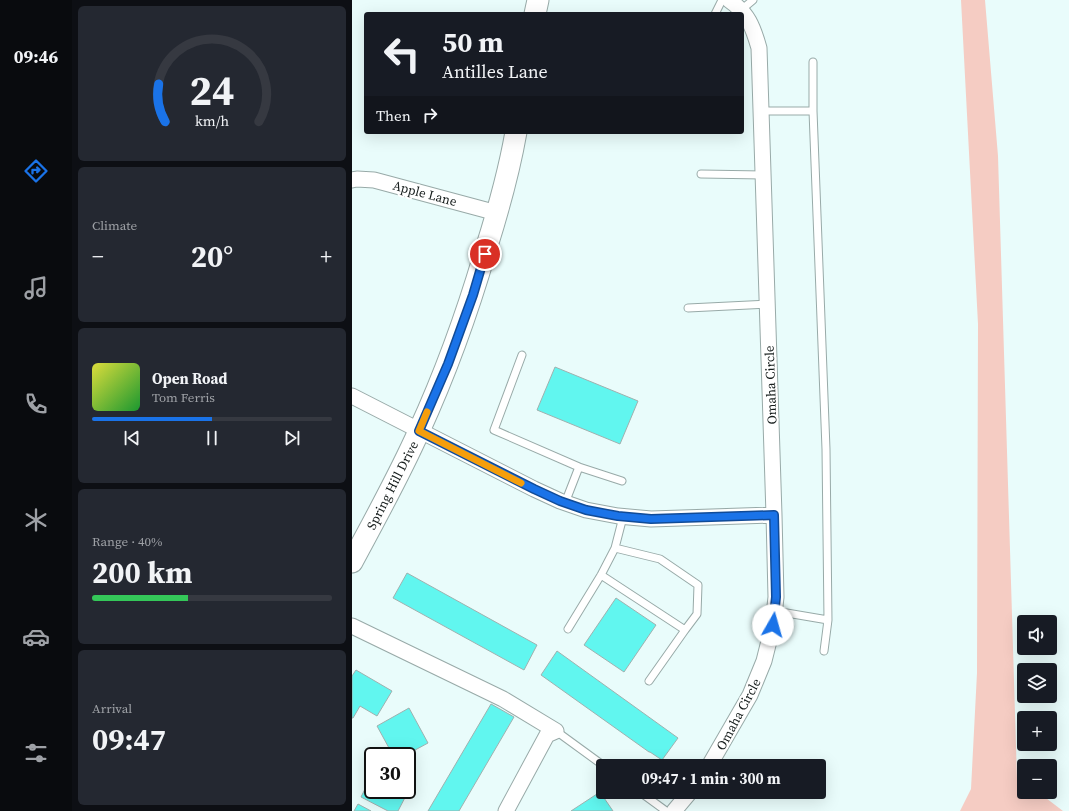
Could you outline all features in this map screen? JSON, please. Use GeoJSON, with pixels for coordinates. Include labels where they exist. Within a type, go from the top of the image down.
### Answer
{"type":"FeatureCollection","features":[{"type":"Feature","properties":{"kind":"main road"},"geometry":{"type":"LineString","coordinates":[[536,12],[538,0]]}},
{"type":"Feature","properties":{"kind":"main road","name":"Spring Hill Drive"},"geometry":{"type":"LineString","coordinates":[[352,562],[393,485],[419,431],[448,364],[470,302],[497,212],[516,134]]}},
{"type":"Feature","properties":{"kind":"street","name":"Omaha Circle"},"geometry":{"type":"LineString","coordinates":[[729,0],[741,10]]}},
{"type":"Feature","properties":{"kind":"street","name":"Omaha Circle"},"geometry":{"type":"LineString","coordinates":[[713,759],[750,695],[764,661],[773,625],[776,597],[759,48],[755,33],[744,14]]}},
{"type":"Feature","properties":{"kind":"street","name":"Apple Lane"},"geometry":{"type":"LineString","coordinates":[[352,180],[374,180],[497,212]]}},
{"type":"Feature","properties":{"kind":"street"},"geometry":{"type":"LineString","coordinates":[[352,396],[534,489],[565,503],[586,510],[623,517],[651,519],[774,515]]}},
{"type":"Feature","properties":{"kind":"street"},"geometry":{"type":"LineString","coordinates":[[352,626],[503,699],[556,732]]}},
{"type":"Feature","properties":{"kind":"street"},"geometry":{"type":"LineString","coordinates":[[506,811],[547,734],[556,732]]}},
{"type":"Feature","properties":{"kind":"street"},"geometry":{"type":"LineString","coordinates":[[674,811],[684,799]]}},
{"type":"Feature","properties":{"kind":"lane"},"geometry":{"type":"LineString","coordinates":[[716,12],[722,0]]}},
{"type":"Feature","properties":{"kind":"lane"},"geometry":{"type":"LineString","coordinates":[[741,10],[753,0]]}},
{"type":"Feature","properties":{"kind":"lane"},"geometry":{"type":"LineString","coordinates":[[813,62],[813,111],[826,449],[828,620],[824,651]]}},
{"type":"Feature","properties":{"kind":"lane"},"geometry":{"type":"LineString","coordinates":[[761,111],[813,111]]}},
{"type":"Feature","properties":{"kind":"lane"},"geometry":{"type":"LineString","coordinates":[[701,174],[763,175]]}},
{"type":"Feature","properties":{"kind":"lane"},"geometry":{"type":"LineString","coordinates":[[688,308],[768,304]]}},
{"type":"Feature","properties":{"kind":"lane"},"geometry":{"type":"LineString","coordinates":[[522,356],[494,430],[579,467],[622,481]]}},
{"type":"Feature","properties":{"kind":"lane"},"geometry":{"type":"LineString","coordinates":[[565,503],[579,467]]}},
{"type":"Feature","properties":{"kind":"lane"},"geometry":{"type":"LineString","coordinates":[[568,629],[601,575],[615,548],[623,517]]}},
{"type":"Feature","properties":{"kind":"lane"},"geometry":{"type":"LineString","coordinates":[[615,548],[660,559],[698,585],[697,614],[649,681]]}},
{"type":"Feature","properties":{"kind":"lane"},"geometry":{"type":"LineString","coordinates":[[601,575],[685,630]]}},
{"type":"Feature","properties":{"kind":"lane"},"geometry":{"type":"LineString","coordinates":[[774,611],[828,620]]}},
{"type":"Feature","properties":{"kind":"lane"},"geometry":{"type":"LineString","coordinates":[[556,732],[596,760]]}},
{"type":"Feature","properties":{"kind":"lane"},"geometry":{"type":"LineString","coordinates":[[650,799],[666,811]]}},
{"type":"Feature","properties":{"kind":"shaded area"},"geometry":{"type":"Polygon","coordinates":[[[961,0],[985,0],[998,156],[1017,799],[1047,799],[1063,811],[960,811],[971,789],[977,673],[978,324],[961,0]]]}},
{"type":"Feature","properties":{"kind":"building"},"geometry":{"type":"Polygon","coordinates":[[[555,367],[638,401],[620,444],[537,410],[555,367]]]}},
{"type":"Feature","properties":{"kind":"building"},"geometry":{"type":"Polygon","coordinates":[[[407,573],[537,645],[524,670],[393,598],[407,573]]]}},
{"type":"Feature","properties":{"kind":"building"},"geometry":{"type":"Polygon","coordinates":[[[616,598],[656,625],[624,672],[584,645],[616,598]]]}},
{"type":"Feature","properties":{"kind":"building"},"geometry":{"type":"Polygon","coordinates":[[[557,651],[678,738],[663,759],[660,759],[541,675],[557,651]]]}},
{"type":"Feature","properties":{"kind":"building"},"geometry":{"type":"Polygon","coordinates":[[[356,670],[392,691],[377,716],[360,706],[352,718],[352,676],[356,670]]]}},
{"type":"Feature","properties":{"kind":"building"},"geometry":{"type":"Polygon","coordinates":[[[491,704],[514,717],[459,811],[428,811],[491,704]]]}},
{"type":"Feature","properties":{"kind":"building"},"geometry":{"type":"Polygon","coordinates":[[[409,708],[428,743],[416,750],[416,747],[388,747],[377,726],[409,708]]]}},
{"type":"Feature","properties":{"kind":"building"},"geometry":{"type":"Polygon","coordinates":[[[364,791],[364,799],[361,797],[364,791]]]}},
{"type":"Feature","properties":{"kind":"building"},"geometry":{"type":"Polygon","coordinates":[[[596,795],[596,799],[605,799],[613,811],[571,811],[596,795]]]}},
{"type":"Feature","properties":{"kind":"building"},"geometry":{"type":"Polygon","coordinates":[[[365,799],[404,799],[398,811],[388,811],[365,799]]]}},
{"type":"Feature","properties":{"kind":"building"},"geometry":{"type":"Polygon","coordinates":[[[358,804],[371,811],[354,811],[358,804]]]}},
{"type":"Feature","properties":{"kind":"slow traffic"},"geometry":{"type":"LineString","coordinates":[[427,412],[419,431],[521,483]]}},
{"type":"Feature","properties":{"kind":"route"},"geometry":{"type":"LineString","coordinates":[[485,254],[473,295],[448,364],[419,431],[534,489],[560,501],[586,510],[618,516],[651,519],[774,515],[776,597],[773,625]]}}]}
